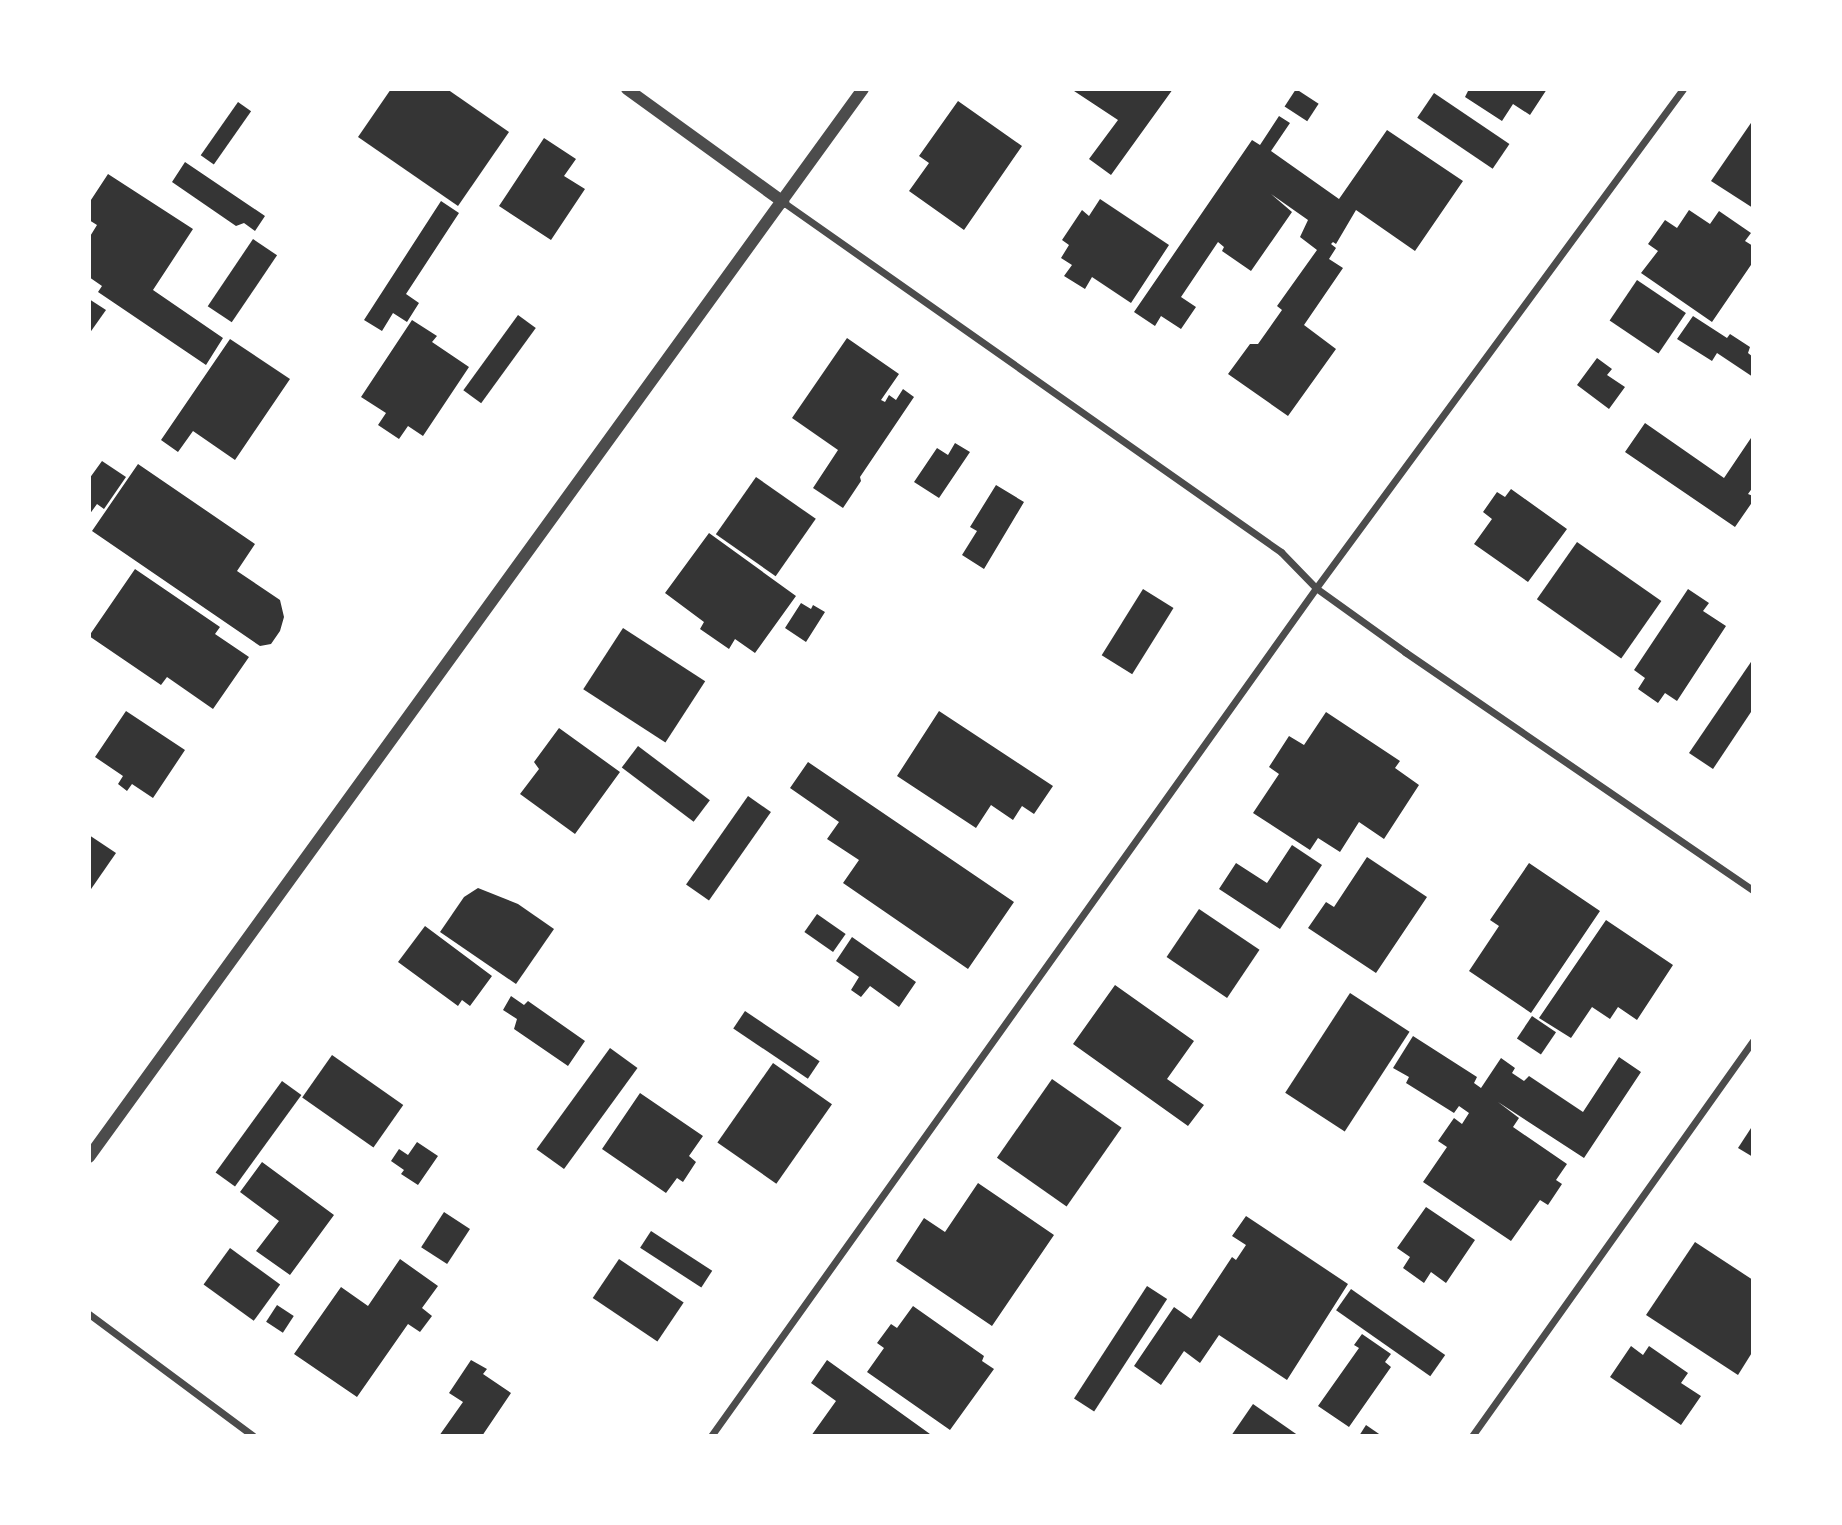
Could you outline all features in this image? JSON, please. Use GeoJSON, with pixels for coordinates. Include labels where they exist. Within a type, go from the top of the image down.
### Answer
{"type":"FeatureCollection","features":[{"type":"Feature","properties":{"kind":"street"},"geometry":{"type":"LineString","coordinates":[[627,89],[1281,552],[1316,588],[1753,890]]}},
{"type":"Feature","properties":{"kind":"street"},"geometry":{"type":"LineString","coordinates":[[89,1157],[863,89]]}},
{"type":"Feature","properties":{"kind":"street"},"geometry":{"type":"LineString","coordinates":[[711,1436],[1316,588],[1684,89]]}},
{"type":"Feature","properties":{"kind":"street"},"geometry":{"type":"LineString","coordinates":[[1472,1436],[1753,1041]]}},
{"type":"Feature","properties":{"kind":"street"},"geometry":{"type":"LineString","coordinates":[[89,1314],[253,1436]]}},
{"type":"Feature","properties":{"kind":"building"},"geometry":{"type":"Polygon","coordinates":[[[391,89],[447,89],[509,132],[458,206],[358,137],[391,89]]]}},
{"type":"Feature","properties":{"kind":"building"},"geometry":{"type":"Polygon","coordinates":[[[1071,89],[1173,89],[1111,175],[1089,159],[1118,120],[1071,89]]]}},
{"type":"Feature","properties":{"kind":"building"},"geometry":{"type":"Polygon","coordinates":[[[1296,89],[1319,104],[1307,121],[1285,107],[1296,89]]]}},
{"type":"Feature","properties":{"kind":"building"},"geometry":{"type":"Polygon","coordinates":[[[1469,89],[1547,89],[1530,115],[1513,104],[1502,121],[1465,97],[1469,89]]]}},
{"type":"Feature","properties":{"kind":"building"},"geometry":{"type":"Polygon","coordinates":[[[1434,93],[1509,144],[1493,169],[1417,118],[1434,93]]]}},
{"type":"Feature","properties":{"kind":"building"},"geometry":{"type":"Polygon","coordinates":[[[958,101],[1022,146],[964,230],[909,191],[929,163],[919,156],[958,101]]]}},
{"type":"Feature","properties":{"kind":"building"},"geometry":{"type":"Polygon","coordinates":[[[238,102],[251,111],[214,164],[201,155],[238,102]]]}},
{"type":"Feature","properties":{"kind":"building"},"geometry":{"type":"Polygon","coordinates":[[[1279,116],[1290,123],[1271,151],[1339,199],[1387,130],[1463,181],[1415,251],[1356,210],[1336,244],[1331,244],[1336,248],[1329,259],[1343,268],[1304,325],[1336,349],[1288,416],[1228,374],[1250,344],[1258,344],[1282,310],[1277,306],[1317,250],[1300,237],[1308,220],[1271,194],[1292,212],[1251,271],[1222,251],[1224,247],[1218,242],[1181,297],[1196,307],[1181,329],[1161,316],[1155,326],[1134,312],[1252,140],[1260,145],[1279,116]]]}},
{"type":"Feature","properties":{"kind":"building"},"geometry":{"type":"Polygon","coordinates":[[[1753,120],[1753,208],[1711,181],[1753,120]]]}},
{"type":"Feature","properties":{"kind":"building"},"geometry":{"type":"Polygon","coordinates":[[[544,138],[576,159],[564,176],[585,189],[551,240],[499,206],[544,138]]]}},
{"type":"Feature","properties":{"kind":"building"},"geometry":{"type":"Polygon","coordinates":[[[185,162],[265,216],[255,231],[244,223],[236,226],[172,182],[185,162]]]}},
{"type":"Feature","properties":{"kind":"building"},"geometry":{"type":"Polygon","coordinates":[[[108,174],[193,229],[153,290],[223,338],[206,365],[98,292],[102,286],[89,277],[89,238],[97,225],[89,220],[89,203],[108,174]]]}},
{"type":"Feature","properties":{"kind":"building"},"geometry":{"type":"Polygon","coordinates":[[[1100,199],[1169,245],[1131,303],[1092,277],[1085,289],[1064,276],[1072,265],[1061,258],[1069,245],[1062,240],[1082,210],[1089,216],[1100,199]]]}},
{"type":"Feature","properties":{"kind":"building"},"geometry":{"type":"Polygon","coordinates":[[[441,201],[459,213],[406,294],[419,303],[407,322],[393,313],[382,331],[364,320],[441,201]]]}},
{"type":"Feature","properties":{"kind":"building"},"geometry":{"type":"Polygon","coordinates":[[[1689,210],[1710,224],[1719,211],[1751,233],[1745,241],[1753,246],[1753,262],[1712,322],[1641,273],[1658,251],[1648,244],[1665,220],[1677,228],[1689,210]]]}},
{"type":"Feature","properties":{"kind":"building"},"geometry":{"type":"Polygon","coordinates":[[[253,239],[277,255],[232,322],[208,306],[253,239]]]}},
{"type":"Feature","properties":{"kind":"building"},"geometry":{"type":"Polygon","coordinates":[[[1637,280],[1686,313],[1659,354],[1610,321],[1637,280]]]}},
{"type":"Feature","properties":{"kind":"building"},"geometry":{"type":"Polygon","coordinates":[[[89,299],[106,310],[89,334],[89,299]]]}},
{"type":"Feature","properties":{"kind":"building"},"geometry":{"type":"Polygon","coordinates":[[[518,315],[536,328],[481,403],[463,390],[518,315]]]}},
{"type":"Feature","properties":{"kind":"building"},"geometry":{"type":"Polygon","coordinates":[[[1693,316],[1727,338],[1730,334],[1750,347],[1748,353],[1753,357],[1753,377],[1717,353],[1712,361],[1677,339],[1693,316]]]}},
{"type":"Feature","properties":{"kind":"building"},"geometry":{"type":"Polygon","coordinates":[[[412,320],[437,336],[432,342],[469,367],[423,436],[408,426],[399,439],[378,425],[386,413],[361,397],[412,320]]]}},
{"type":"Feature","properties":{"kind":"building"},"geometry":{"type":"Polygon","coordinates":[[[847,338],[899,374],[881,400],[885,402],[889,395],[896,400],[903,389],[914,397],[860,477],[861,481],[843,508],[813,488],[838,450],[792,418],[847,338]]]}},
{"type":"Feature","properties":{"kind":"building"},"geometry":{"type":"Polygon","coordinates":[[[230,339],[290,379],[235,460],[193,431],[178,452],[161,440],[230,339]]]}},
{"type":"Feature","properties":{"kind":"building"},"geometry":{"type":"Polygon","coordinates":[[[1597,358],[1612,369],[1607,375],[1625,387],[1609,409],[1577,385],[1597,358]]]}},
{"type":"Feature","properties":{"kind":"building"},"geometry":{"type":"Polygon","coordinates":[[[1645,423],[1724,478],[1753,435],[1753,487],[1748,494],[1753,496],[1753,501],[1735,527],[1625,452],[1645,423]]]}},
{"type":"Feature","properties":{"kind":"building"},"geometry":{"type":"Polygon","coordinates":[[[955,443],[970,452],[939,498],[914,482],[937,448],[948,455],[955,443]]]}},
{"type":"Feature","properties":{"kind":"building"},"geometry":{"type":"Polygon","coordinates":[[[102,461],[126,477],[104,509],[97,504],[89,515],[89,479],[102,461]]]}},
{"type":"Feature","properties":{"kind":"building"},"geometry":{"type":"Polygon","coordinates":[[[138,464],[255,544],[237,571],[280,600],[284,617],[280,631],[271,644],[260,646],[92,531],[138,464]]]}},
{"type":"Feature","properties":{"kind":"building"},"geometry":{"type":"Polygon","coordinates":[[[756,477],[816,519],[776,576],[716,534],[756,477]]]}},
{"type":"Feature","properties":{"kind":"building"},"geometry":{"type":"Polygon","coordinates":[[[996,485],[1024,502],[984,569],[962,555],[977,531],[970,527],[996,485]]]}},
{"type":"Feature","properties":{"kind":"building"},"geometry":{"type":"Polygon","coordinates":[[[1511,489],[1567,529],[1528,582],[1474,544],[1492,519],[1483,512],[1497,492],[1505,497],[1511,489]]]}},
{"type":"Feature","properties":{"kind":"building"},"geometry":{"type":"Polygon","coordinates":[[[709,533],[796,596],[755,653],[735,639],[729,649],[700,629],[704,622],[665,593],[709,533]]]}},
{"type":"Feature","properties":{"kind":"building"},"geometry":{"type":"Polygon","coordinates":[[[1577,542],[1661,601],[1621,658],[1537,599],[1577,542]]]}},
{"type":"Feature","properties":{"kind":"building"},"geometry":{"type":"Polygon","coordinates":[[[135,569],[220,627],[215,634],[249,657],[213,709],[167,677],[161,685],[89,636],[135,569]]]}},
{"type":"Feature","properties":{"kind":"building"},"geometry":{"type":"Polygon","coordinates":[[[1143,589],[1174,608],[1132,674],[1102,655],[1143,589]]]}},
{"type":"Feature","properties":{"kind":"building"},"geometry":{"type":"Polygon","coordinates":[[[1688,589],[1709,603],[1703,611],[1726,626],[1677,701],[1665,693],[1658,703],[1638,689],[1645,678],[1634,670],[1688,589]]]}},
{"type":"Feature","properties":{"kind":"building"},"geometry":{"type":"Polygon","coordinates":[[[801,603],[811,609],[813,605],[825,612],[806,642],[785,628],[801,603]]]}},
{"type":"Feature","properties":{"kind":"building"},"geometry":{"type":"Polygon","coordinates":[[[623,628],[705,681],[665,743],[583,689],[623,628]]]}},
{"type":"Feature","properties":{"kind":"building"},"geometry":{"type":"Polygon","coordinates":[[[1753,659],[1753,709],[1713,769],[1689,753],[1753,659]]]}},
{"type":"Feature","properties":{"kind":"building"},"geometry":{"type":"Polygon","coordinates":[[[126,711],[185,750],[153,798],[132,784],[127,791],[118,784],[123,776],[95,757],[126,711]]]}},
{"type":"Feature","properties":{"kind":"building"},"geometry":{"type":"Polygon","coordinates":[[[939,711],[1053,786],[1034,814],[1022,806],[1013,820],[991,805],[976,828],[897,776],[939,711]]]}},
{"type":"Feature","properties":{"kind":"building"},"geometry":{"type":"Polygon","coordinates":[[[1326,712],[1400,761],[1395,768],[1419,785],[1384,839],[1359,822],[1340,852],[1318,838],[1310,850],[1253,813],[1279,774],[1269,767],[1289,736],[1304,745],[1326,712]]]}},
{"type":"Feature","properties":{"kind":"building"},"geometry":{"type":"Polygon","coordinates":[[[559,728],[620,772],[575,834],[520,794],[539,769],[534,762],[559,728]]]}},
{"type":"Feature","properties":{"kind":"building"},"geometry":{"type":"Polygon","coordinates":[[[638,746],[710,800],[694,822],[622,768],[638,746]]]}},
{"type":"Feature","properties":{"kind":"building"},"geometry":{"type":"Polygon","coordinates":[[[808,762],[1014,902],[968,969],[843,883],[859,860],[827,839],[839,822],[790,788],[808,762]]]}},
{"type":"Feature","properties":{"kind":"building"},"geometry":{"type":"Polygon","coordinates":[[[748,796],[771,812],[709,901],[686,884],[748,796]]]}},
{"type":"Feature","properties":{"kind":"building"},"geometry":{"type":"Polygon","coordinates":[[[89,835],[116,853],[89,892],[89,835]]]}},
{"type":"Feature","properties":{"kind":"building"},"geometry":{"type":"Polygon","coordinates":[[[1292,845],[1322,865],[1280,929],[1219,889],[1236,863],[1267,883],[1292,845]]]}},
{"type":"Feature","properties":{"kind":"building"},"geometry":{"type":"Polygon","coordinates":[[[1367,857],[1427,897],[1376,973],[1308,928],[1326,902],[1334,907],[1367,857]]]}},
{"type":"Feature","properties":{"kind":"building"},"geometry":{"type":"Polygon","coordinates":[[[1529,863],[1600,911],[1531,1013],[1469,971],[1499,926],[1490,920],[1529,863]]]}},
{"type":"Feature","properties":{"kind":"building"},"geometry":{"type":"Polygon","coordinates":[[[478,888],[518,904],[554,929],[516,984],[440,932],[464,897],[478,888]]]}},
{"type":"Feature","properties":{"kind":"building"},"geometry":{"type":"Polygon","coordinates":[[[1199,909],[1260,950],[1227,998],[1167,957],[1199,909]]]}},
{"type":"Feature","properties":{"kind":"building"},"geometry":{"type":"Polygon","coordinates":[[[817,914],[846,934],[833,952],[804,932],[817,914]]]}},
{"type":"Feature","properties":{"kind":"building"},"geometry":{"type":"Polygon","coordinates":[[[1606,920],[1673,965],[1637,1020],[1618,1007],[1610,1019],[1592,1007],[1571,1038],[1539,1018],[1606,920]]]}},
{"type":"Feature","properties":{"kind":"building"},"geometry":{"type":"Polygon","coordinates":[[[425,926],[492,976],[470,1006],[462,1000],[458,1006],[398,962],[425,926]]]}},
{"type":"Feature","properties":{"kind":"building"},"geometry":{"type":"Polygon","coordinates":[[[852,937],[916,982],[899,1007],[870,986],[861,997],[851,990],[859,977],[836,961],[852,937]]]}},
{"type":"Feature","properties":{"kind":"building"},"geometry":{"type":"Polygon","coordinates":[[[1115,985],[1194,1041],[1167,1079],[1204,1105],[1188,1126],[1073,1044],[1115,985]]]}},
{"type":"Feature","properties":{"kind":"building"},"geometry":{"type":"Polygon","coordinates":[[[1350,993],[1410,1032],[1345,1131],[1285,1093],[1350,993]]]}},
{"type":"Feature","properties":{"kind":"building"},"geometry":{"type":"Polygon","coordinates":[[[511,996],[524,1005],[528,1001],[585,1041],[568,1066],[514,1029],[517,1019],[503,1010],[511,996]]]}},
{"type":"Feature","properties":{"kind":"building"},"geometry":{"type":"Polygon","coordinates":[[[745,1011],[820,1061],[808,1079],[733,1028],[745,1011]]]}},
{"type":"Feature","properties":{"kind":"building"},"geometry":{"type":"Polygon","coordinates":[[[1532,1016],[1556,1032],[1541,1055],[1517,1038],[1532,1016]]]}},
{"type":"Feature","properties":{"kind":"building"},"geometry":{"type":"Polygon","coordinates":[[[1413,1036],[1477,1077],[1474,1083],[1481,1088],[1501,1058],[1515,1068],[1512,1073],[1524,1081],[1529,1076],[1583,1112],[1619,1057],[1641,1072],[1584,1158],[1498,1102],[1519,1118],[1513,1127],[1567,1164],[1556,1180],[1562,1184],[1548,1205],[1540,1200],[1511,1241],[1423,1182],[1447,1147],[1438,1141],[1454,1118],[1462,1124],[1469,1113],[1459,1106],[1454,1113],[1406,1083],[1409,1077],[1393,1068],[1413,1036]]]}},
{"type":"Feature","properties":{"kind":"building"},"geometry":{"type":"Polygon","coordinates":[[[610,1048],[638,1068],[564,1169],[537,1149],[610,1048]]]}},
{"type":"Feature","properties":{"kind":"building"},"geometry":{"type":"Polygon","coordinates":[[[332,1055],[403,1105],[373,1147],[302,1098],[332,1055]]]}},
{"type":"Feature","properties":{"kind":"building"},"geometry":{"type":"Polygon","coordinates":[[[773,1063],[832,1104],[776,1184],[717,1142],[773,1063]]]}},
{"type":"Feature","properties":{"kind":"building"},"geometry":{"type":"Polygon","coordinates":[[[1052,1079],[1122,1128],[1067,1206],[997,1158],[1052,1079]]]}},
{"type":"Feature","properties":{"kind":"building"},"geometry":{"type":"Polygon","coordinates":[[[282,1081],[301,1095],[235,1187],[216,1172],[282,1081]]]}},
{"type":"Feature","properties":{"kind":"building"},"geometry":{"type":"Polygon","coordinates":[[[640,1093],[703,1136],[689,1156],[696,1162],[683,1182],[677,1178],[666,1193],[602,1149],[640,1093]]]}},
{"type":"Feature","properties":{"kind":"building"},"geometry":{"type":"Polygon","coordinates":[[[1753,1125],[1753,1157],[1738,1148],[1753,1125]]]}},
{"type":"Feature","properties":{"kind":"building"},"geometry":{"type":"Polygon","coordinates":[[[417,1142],[438,1156],[418,1185],[401,1174],[404,1170],[391,1161],[399,1149],[408,1155],[417,1142]]]}},
{"type":"Feature","properties":{"kind":"building"},"geometry":{"type":"Polygon","coordinates":[[[262,1162],[334,1215],[290,1275],[256,1251],[279,1221],[240,1192],[262,1162]]]}},
{"type":"Feature","properties":{"kind":"building"},"geometry":{"type":"Polygon","coordinates":[[[978,1183],[1054,1235],[992,1326],[896,1261],[924,1218],[945,1232],[978,1183]]]}},
{"type":"Feature","properties":{"kind":"building"},"geometry":{"type":"Polygon","coordinates":[[[1426,1207],[1475,1240],[1446,1283],[1431,1272],[1424,1283],[1403,1268],[1410,1257],[1397,1248],[1426,1207]]]}},
{"type":"Feature","properties":{"kind":"building"},"geometry":{"type":"Polygon","coordinates":[[[444,1212],[470,1229],[447,1264],[421,1247],[444,1212]]]}},
{"type":"Feature","properties":{"kind":"building"},"geometry":{"type":"Polygon","coordinates":[[[1246,1216],[1348,1284],[1287,1380],[1219,1335],[1200,1363],[1184,1351],[1161,1385],[1134,1366],[1174,1307],[1191,1319],[1232,1257],[1236,1260],[1246,1245],[1232,1236],[1246,1216]]]}},
{"type":"Feature","properties":{"kind":"building"},"geometry":{"type":"Polygon","coordinates":[[[651,1231],[712,1271],[701,1288],[640,1248],[651,1231]]]}},
{"type":"Feature","properties":{"kind":"building"},"geometry":{"type":"Polygon","coordinates":[[[1695,1242],[1753,1280],[1753,1351],[1738,1375],[1646,1315],[1695,1242]]]}},
{"type":"Feature","properties":{"kind":"building"},"geometry":{"type":"Polygon","coordinates":[[[230,1248],[280,1284],[254,1321],[204,1284],[230,1248]]]}},
{"type":"Feature","properties":{"kind":"building"},"geometry":{"type":"Polygon","coordinates":[[[400,1259],[438,1286],[422,1308],[432,1316],[420,1332],[408,1324],[357,1397],[294,1354],[341,1287],[368,1306],[400,1259]]]}},
{"type":"Feature","properties":{"kind":"building"},"geometry":{"type":"Polygon","coordinates":[[[619,1259],[684,1303],[657,1342],[593,1298],[619,1259]]]}},
{"type":"Feature","properties":{"kind":"building"},"geometry":{"type":"Polygon","coordinates":[[[1147,1286],[1167,1299],[1094,1411],[1074,1398],[1147,1286]]]}},
{"type":"Feature","properties":{"kind":"building"},"geometry":{"type":"Polygon","coordinates":[[[1351,1289],[1445,1355],[1430,1376],[1336,1310],[1351,1289]]]}},
{"type":"Feature","properties":{"kind":"building"},"geometry":{"type":"Polygon","coordinates":[[[277,1305],[294,1316],[283,1333],[266,1322],[277,1305]]]}},
{"type":"Feature","properties":{"kind":"building"},"geometry":{"type":"Polygon","coordinates":[[[913,1306],[984,1356],[982,1361],[994,1369],[950,1430],[867,1372],[884,1348],[877,1343],[891,1324],[897,1328],[913,1306]]]}},
{"type":"Feature","properties":{"kind":"building"},"geometry":{"type":"Polygon","coordinates":[[[1362,1334],[1391,1354],[1385,1362],[1391,1367],[1349,1427],[1318,1406],[1359,1348],[1354,1345],[1362,1334]]]}},
{"type":"Feature","properties":{"kind":"building"},"geometry":{"type":"Polygon","coordinates":[[[1631,1346],[1643,1355],[1649,1346],[1688,1373],[1681,1383],[1701,1396],[1681,1425],[1610,1377],[1631,1346]]]}},
{"type":"Feature","properties":{"kind":"building"},"geometry":{"type":"Polygon","coordinates":[[[471,1360],[487,1369],[483,1374],[511,1393],[482,1436],[439,1436],[463,1402],[449,1393],[471,1360]]]}},
{"type":"Feature","properties":{"kind":"building"},"geometry":{"type":"Polygon","coordinates":[[[827,1360],[930,1434],[929,1436],[811,1436],[836,1401],[811,1383],[827,1360]]]}},
{"type":"Feature","properties":{"kind":"building"},"geometry":{"type":"Polygon","coordinates":[[[1253,1404],[1299,1436],[1231,1436],[1253,1404]]]}},
{"type":"Feature","properties":{"kind":"building"},"geometry":{"type":"Polygon","coordinates":[[[1366,1425],[1382,1436],[1359,1436],[1366,1425]]]}}]}
